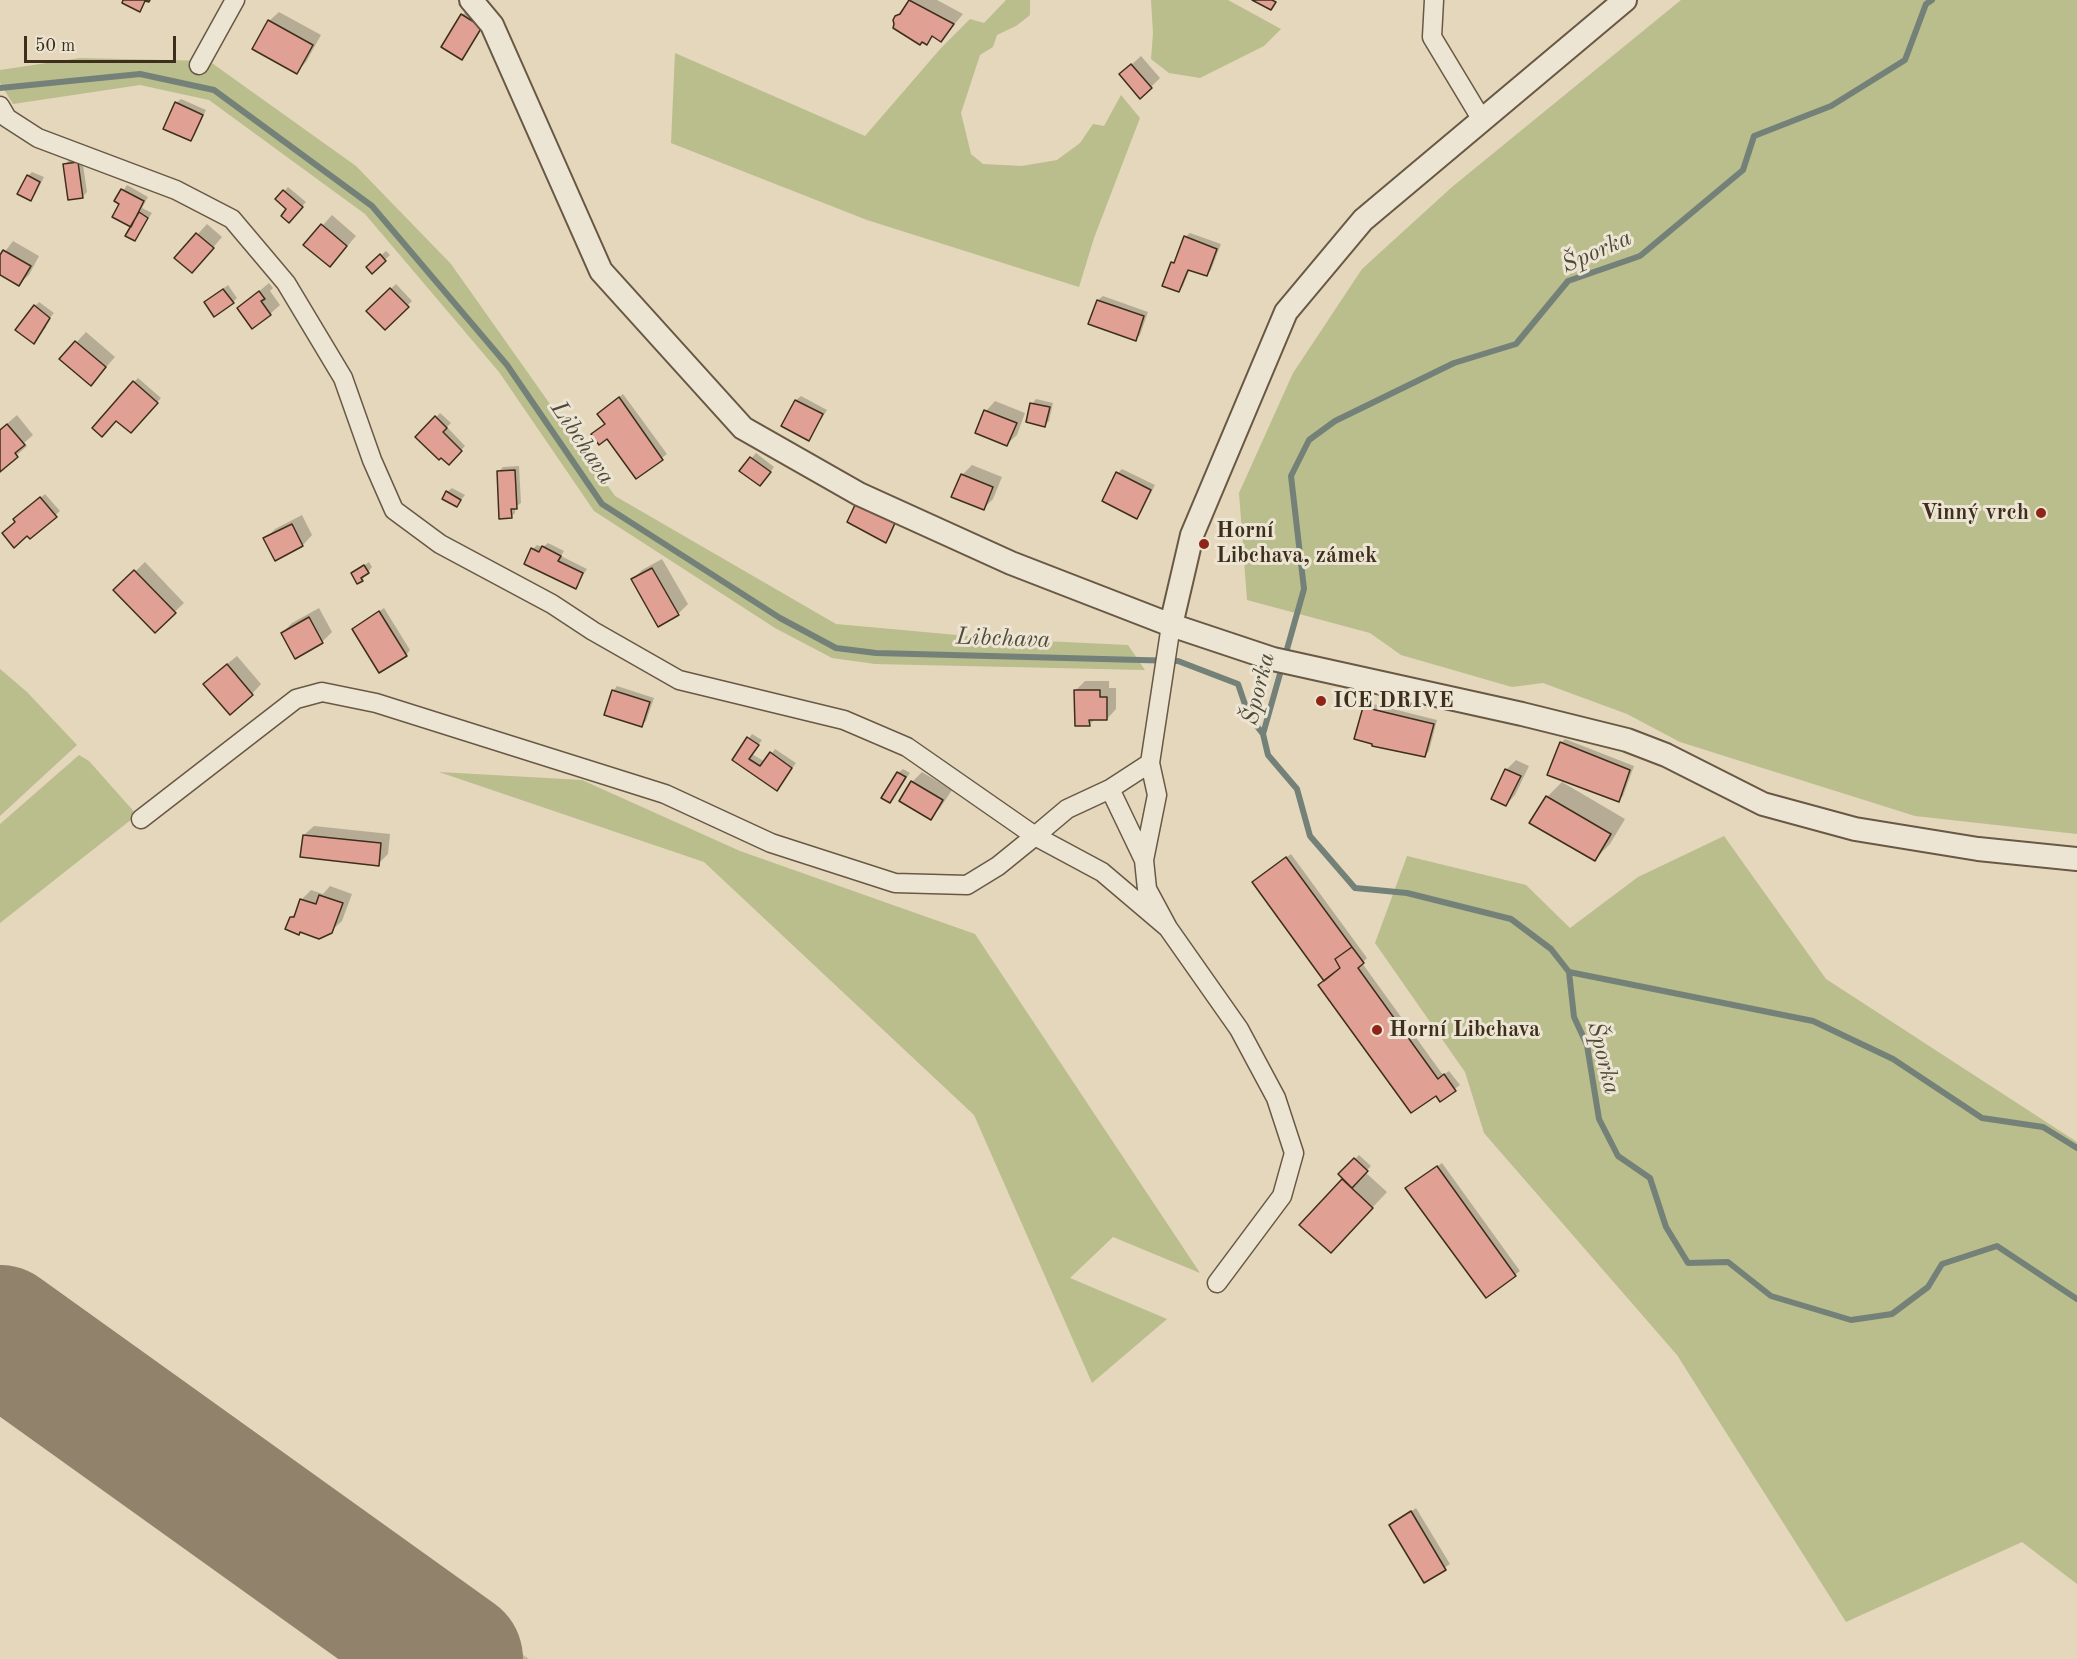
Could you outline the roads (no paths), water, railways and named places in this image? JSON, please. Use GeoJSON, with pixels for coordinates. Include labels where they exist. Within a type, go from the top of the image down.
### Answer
{"type":"FeatureCollection","features":[{"type":"Feature","properties":{"kind":"street"},"geometry":{"type":"LineString","coordinates":[[199,65],[235,0]]}},
{"type":"Feature","properties":{"kind":"street"},"geometry":{"type":"LineString","coordinates":[[471,0],[492,26],[601,271],[743,428],[859,494],[987,553],[1171,625],[1283,662],[1522,714],[1627,740],[1666,755],[1763,804],[1855,829],[1978,849],[2077,859]]}},
{"type":"Feature","properties":{"kind":"street"},"geometry":{"type":"LineString","coordinates":[[1434,0],[1432,37],[1482,120]]}},
{"type":"Feature","properties":{"kind":"street"},"geometry":{"type":"LineString","coordinates":[[1217,1283],[1282,1196],[1294,1153],[1276,1098],[1239,1029],[1168,928],[1147,889],[1144,860],[1156,795],[1150,763],[1171,625],[1192,535],[1286,312],[1363,220],[1625,0]]}},
{"type":"Feature","properties":{"kind":"street"},"geometry":{"type":"LineString","coordinates":[[0,106],[7,118],[38,138],[176,190],[232,219],[286,283],[343,378],[372,460],[394,510],[440,544],[552,604],[593,631],[679,680],[844,720],[907,747],[1035,836],[1102,872],[1168,928]]}},
{"type":"Feature","properties":{"kind":"street"},"geometry":{"type":"LineString","coordinates":[[141,819],[296,699],[322,692],[376,703],[665,794],[771,843],[895,883],[967,885],[998,866],[1067,809],[1110,789],[1150,763]]}},
{"type":"Feature","properties":{"kind":"street"},"geometry":{"type":"LineString","coordinates":[[1110,789],[1144,860]]}},
{"type":"Feature","properties":{"kind":"waterway","name":"Šporka"},"geometry":{"type":"LineString","coordinates":[[1932,0],[1926,4],[1905,60],[1831,106],[1754,136],[1743,170],[1640,256],[1568,281],[1516,344],[1454,363],[1335,421],[1309,440],[1291,476],[1304,589],[1263,734],[1268,755],[1297,789],[1310,836],[1355,888],[1407,893],[1511,919],[1551,949],[1569,972],[1574,1017],[1587,1045],[1599,1119],[1618,1156],[1650,1178],[1666,1227],[1688,1263],[1728,1262],[1771,1296],[1851,1320],[1892,1314],[1928,1287],[1942,1264],[1997,1246],[2077,1299]]}},
{"type":"Feature","properties":{"kind":"waterway","name":"Libchava"},"geometry":{"type":"LineString","coordinates":[[0,88],[140,74],[214,90],[372,206],[507,365],[602,504],[780,618],[836,648],[876,653],[1178,661],[1238,684],[1249,716],[1263,734]]}},
{"type":"Feature","properties":{"kind":"waterway"},"geometry":{"type":"LineString","coordinates":[[1569,972],[1813,1021],[1893,1059],[1982,1118],[2043,1127],[2077,1148]]}},
{"type":"Feature","properties":{"kind":"place","name":"Vinný vrch"},"geometry":{"type":"Point","coordinates":[2041,513]}},
{"type":"Feature","properties":{"kind":"place","name":"Horní Libchava, zámek"},"geometry":{"type":"Point","coordinates":[1204,544]}},
{"type":"Feature","properties":{"kind":"place","name":"ICE DRIVE"},"geometry":{"type":"Point","coordinates":[1321,701]}},
{"type":"Feature","properties":{"kind":"place","name":"Horní Libchava"},"geometry":{"type":"Point","coordinates":[1377,1030]}}]}
